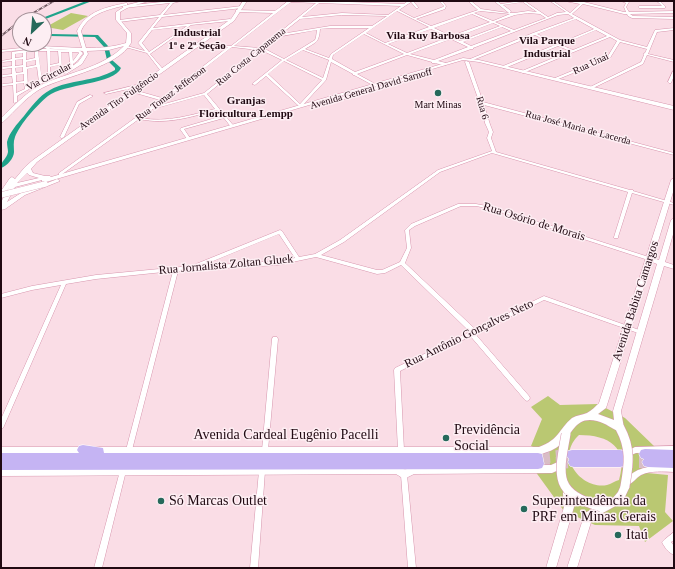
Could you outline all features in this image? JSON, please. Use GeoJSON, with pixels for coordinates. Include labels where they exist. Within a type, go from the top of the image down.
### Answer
{"type":"FeatureCollection","features":[{"type":"Feature","properties":{"kind":"highway"},"geometry":{"type":"LineString","coordinates":[[83,450],[150,458]]}},
{"type":"Feature","properties":{"kind":"highway"},"geometry":{"type":"LineString","coordinates":[[674,454],[646,458],[674,462]]}},
{"type":"Feature","properties":{"kind":"highway"},"geometry":{"type":"LineString","coordinates":[[573,459],[623,456]]}},
{"type":"Feature","properties":{"kind":"highway","name":"Avenida Cardeal Eugênio Pacelli"},"geometry":{"type":"LineString","coordinates":[[1,458],[33,461],[89,464],[538,461],[150,458],[33,461],[1,465]]}},
{"type":"Feature","properties":{"kind":"highway"},"geometry":{"type":"LineString","coordinates":[[89,464],[123,471]]}},
{"type":"Feature","properties":{"kind":"main road"},"geometry":{"type":"LineString","coordinates":[[1,115],[36,86],[73,69],[84,58],[86,54],[79,31],[83,22],[108,9],[138,1]]}},
{"type":"Feature","properties":{"kind":"main road"},"geometry":{"type":"LineString","coordinates":[[119,20],[118,12],[124,8],[147,1]]}},
{"type":"Feature","properties":{"kind":"main road","name":"Avenida Tito Fulgêncio"},"geometry":{"type":"LineString","coordinates":[[2,192],[31,160],[62,137],[201,44],[233,20],[239,9],[241,1]]}},
{"type":"Feature","properties":{"kind":"main road","name":"Avenida Tito Fulgêncio"},"geometry":{"type":"LineString","coordinates":[[163,69],[230,20],[245,1]]}},
{"type":"Feature","properties":{"kind":"main road"},"geometry":{"type":"LineString","coordinates":[[1,121],[31,93],[41,87],[100,64],[128,45],[128,33],[119,20],[112,15],[92,16]]}},
{"type":"Feature","properties":{"kind":"main road"},"geometry":{"type":"LineString","coordinates":[[59,49],[74,45],[81,40]]}},
{"type":"Feature","properties":{"kind":"main road"},"geometry":{"type":"LineString","coordinates":[[52,49],[134,49]]}},
{"type":"Feature","properties":{"kind":"main road"},"geometry":{"type":"LineString","coordinates":[[1,51],[12,51]]}},
{"type":"Feature","properties":{"kind":"main road","name":"Avenida General David Sarnoff"},"geometry":{"type":"LineString","coordinates":[[470,61],[674,111]]}},
{"type":"Feature","properties":{"kind":"main road","name":"Avenida General David Sarnoff"},"geometry":{"type":"LineString","coordinates":[[45,181],[329,99],[372,84],[446,63],[470,61],[504,67],[674,108]]}},
{"type":"Feature","properties":{"kind":"main road","name":"Avenida General David Sarnoff"},"geometry":{"type":"LineString","coordinates":[[2,192],[45,181],[300,106],[380,88],[446,63]]}},
{"type":"Feature","properties":{"kind":"main road","name":"Avenida Tito Fulgêncio"},"geometry":{"type":"LineString","coordinates":[[1,209],[13,186],[27,168],[134,89]]}},
{"type":"Feature","properties":{"kind":"main road"},"geometry":{"type":"LineString","coordinates":[[27,168],[31,174],[45,181]]}},
{"type":"Feature","properties":{"kind":"main road"},"geometry":{"type":"LineString","coordinates":[[1,209],[23,194],[65,174]]}},
{"type":"Feature","properties":{"kind":"main road","name":"Avenida Babita Camargos"},"geometry":{"type":"LineString","coordinates":[[590,416],[602,406],[650,259],[671,203],[674,180]]}},
{"type":"Feature","properties":{"kind":"main road"},"geometry":{"type":"LineString","coordinates":[[2,192],[13,186],[45,181]]}},
{"type":"Feature","properties":{"kind":"main road","name":"Avenida Babita Camargos"},"geometry":{"type":"LineString","coordinates":[[620,428],[616,411],[674,220]]}},
{"type":"Feature","properties":{"kind":"main road","name":"Rua Osório de Morais"},"geometry":{"type":"LineString","coordinates":[[650,259],[674,267]]}},
{"type":"Feature","properties":{"kind":"main road"},"geometry":{"type":"LineString","coordinates":[[551,568],[569,507],[568,493],[562,480],[560,465],[566,434],[573,422],[581,417],[590,416],[610,421],[620,428],[627,440],[623,456],[625,486],[619,498],[611,504],[601,507],[588,516],[572,568]]}},
{"type":"Feature","properties":{"kind":"main road","name":"Avenida Cardeal Eugênio Pacelli"},"geometry":{"type":"LineString","coordinates":[[1,451],[538,451],[556,443],[566,434]]}},
{"type":"Feature","properties":{"kind":"main road"},"geometry":{"type":"LineString","coordinates":[[1,472],[398,470],[404,475],[413,470],[552,469],[560,465]]}},
{"type":"Feature","properties":{"kind":"main road"},"geometry":{"type":"LineString","coordinates":[[568,493],[585,503],[601,507]]}},
{"type":"Feature","properties":{"kind":"street"},"geometry":{"type":"LineString","coordinates":[[163,69],[140,43],[173,1]]}},
{"type":"Feature","properties":{"kind":"street"},"geometry":{"type":"LineString","coordinates":[[124,8],[180,1]]}},
{"type":"Feature","properties":{"kind":"street"},"geometry":{"type":"LineString","coordinates":[[291,1],[404,5]]}},
{"type":"Feature","properties":{"kind":"street","name":"Rua Tomaz Jefferson"},"geometry":{"type":"LineString","coordinates":[[65,174],[291,1]]}},
{"type":"Feature","properties":{"kind":"street","name":"Rua Costa Capanema"},"geometry":{"type":"LineString","coordinates":[[152,108],[205,94],[320,1]]}},
{"type":"Feature","properties":{"kind":"street"},"geometry":{"type":"LineString","coordinates":[[266,74],[300,106],[324,80],[329,59],[332,55],[411,1],[417,7]]}},
{"type":"Feature","properties":{"kind":"street"},"geometry":{"type":"LineString","coordinates":[[413,19],[445,7],[440,1]]}},
{"type":"Feature","properties":{"kind":"street"},"geometry":{"type":"LineString","coordinates":[[469,1],[480,10]]}},
{"type":"Feature","properties":{"kind":"street"},"geometry":{"type":"LineString","coordinates":[[495,1],[512,13]]}},
{"type":"Feature","properties":{"kind":"street"},"geometry":{"type":"LineString","coordinates":[[500,5],[524,1],[548,18]]}},
{"type":"Feature","properties":{"kind":"street"},"geometry":{"type":"LineString","coordinates":[[551,1],[569,14],[619,41],[648,48]]}},
{"type":"Feature","properties":{"kind":"street"},"geometry":{"type":"LineString","coordinates":[[566,1],[583,2],[628,13],[674,12]]}},
{"type":"Feature","properties":{"kind":"street"},"geometry":{"type":"LineString","coordinates":[[622,1],[628,2],[625,5],[628,13],[632,17],[674,17]]}},
{"type":"Feature","properties":{"kind":"street"},"geometry":{"type":"LineString","coordinates":[[658,1],[674,17]]}},
{"type":"Feature","properties":{"kind":"street"},"geometry":{"type":"LineString","coordinates":[[363,33],[406,54],[433,62],[446,63],[472,48],[514,31],[548,18],[569,14],[583,2]]}},
{"type":"Feature","properties":{"kind":"street"},"geometry":{"type":"LineString","coordinates":[[639,7],[664,6]]}},
{"type":"Feature","properties":{"kind":"street"},"geometry":{"type":"LineString","coordinates":[[119,20],[239,9],[277,12]]}},
{"type":"Feature","properties":{"kind":"street"},"geometry":{"type":"LineString","coordinates":[[396,10],[472,48]]}},
{"type":"Feature","properties":{"kind":"street"},"geometry":{"type":"LineString","coordinates":[[385,44],[480,10],[512,13],[540,13]]}},
{"type":"Feature","properties":{"kind":"street"},"geometry":{"type":"LineString","coordinates":[[472,13],[514,31]]}},
{"type":"Feature","properties":{"kind":"street"},"geometry":{"type":"LineString","coordinates":[[354,74],[451,38],[512,13]]}},
{"type":"Feature","properties":{"kind":"street"},"geometry":{"type":"LineString","coordinates":[[299,18],[342,14],[388,16]]}},
{"type":"Feature","properties":{"kind":"street"},"geometry":{"type":"LineString","coordinates":[[470,61],[576,18]]}},
{"type":"Feature","properties":{"kind":"street"},"geometry":{"type":"LineString","coordinates":[[151,29],[230,20]]}},
{"type":"Feature","properties":{"kind":"street"},"geometry":{"type":"LineString","coordinates":[[128,45],[134,49],[149,53],[191,24]]}},
{"type":"Feature","properties":{"kind":"street"},"geometry":{"type":"LineString","coordinates":[[279,35],[342,26],[371,27]]}},
{"type":"Feature","properties":{"kind":"street"},"geometry":{"type":"LineString","coordinates":[[460,42],[502,26]]}},
{"type":"Feature","properties":{"kind":"street"},"geometry":{"type":"LineString","coordinates":[[254,84],[284,60],[317,39],[319,29]]}},
{"type":"Feature","properties":{"kind":"street"},"geometry":{"type":"LineString","coordinates":[[504,67],[596,29]]}},
{"type":"Feature","properties":{"kind":"street"},"geometry":{"type":"LineString","coordinates":[[591,88],[639,65],[658,29],[674,29]]}},
{"type":"Feature","properties":{"kind":"street"},"geometry":{"type":"LineString","coordinates":[[534,34],[572,51]]}},
{"type":"Feature","properties":{"kind":"street"},"geometry":{"type":"LineString","coordinates":[[523,72],[610,36]]}},
{"type":"Feature","properties":{"kind":"street","name":"Rua Unaí"},"geometry":{"type":"LineString","coordinates":[[556,79],[609,57],[619,41]]}},
{"type":"Feature","properties":{"kind":"street"},"geometry":{"type":"LineString","coordinates":[[201,44],[262,48],[324,80]]}},
{"type":"Feature","properties":{"kind":"street"},"geometry":{"type":"LineString","coordinates":[[59,49],[61,72]]}},
{"type":"Feature","properties":{"kind":"street","name":"Via Circular"},"geometry":{"type":"LineString","coordinates":[[15,96],[26,88],[61,72],[72,65],[81,53],[79,51],[59,49]]}},
{"type":"Feature","properties":{"kind":"street"},"geometry":{"type":"LineString","coordinates":[[303,49],[329,59],[380,88]]}},
{"type":"Feature","properties":{"kind":"street"},"geometry":{"type":"LineString","coordinates":[[4,68],[72,65],[70,51]]}},
{"type":"Feature","properties":{"kind":"street"},"geometry":{"type":"LineString","coordinates":[[15,102],[13,53],[18,52]]}},
{"type":"Feature","properties":{"kind":"street"},"geometry":{"type":"LineString","coordinates":[[24,52],[26,88]]}},
{"type":"Feature","properties":{"kind":"street"},"geometry":{"type":"LineString","coordinates":[[36,52],[40,81]]}},
{"type":"Feature","properties":{"kind":"street"},"geometry":{"type":"LineString","coordinates":[[48,52],[49,77]]}},
{"type":"Feature","properties":{"kind":"street"},"geometry":{"type":"LineString","coordinates":[[645,54],[674,61]]}},
{"type":"Feature","properties":{"kind":"street"},"geometry":{"type":"LineString","coordinates":[[3,61],[71,56]]}},
{"type":"Feature","properties":{"kind":"street","name":"Rua 6"},"geometry":{"type":"LineString","coordinates":[[470,61],[487,123],[491,132],[489,138],[494,152]]}},
{"type":"Feature","properties":{"kind":"street"},"geometry":{"type":"LineString","coordinates":[[670,82],[674,72]]}},
{"type":"Feature","properties":{"kind":"street"},"geometry":{"type":"LineString","coordinates":[[3,76],[25,73]]}},
{"type":"Feature","properties":{"kind":"street"},"geometry":{"type":"LineString","coordinates":[[3,85],[26,82]]}},
{"type":"Feature","properties":{"kind":"street"},"geometry":{"type":"LineString","coordinates":[[106,93],[134,89]]}},
{"type":"Feature","properties":{"kind":"street","name":"Rua Costa Capanema"},"geometry":{"type":"LineString","coordinates":[[134,89],[163,100],[176,102]]}},
{"type":"Feature","properties":{"kind":"street"},"geometry":{"type":"LineString","coordinates":[[205,94],[232,126]]}},
{"type":"Feature","properties":{"kind":"street"},"geometry":{"type":"LineString","coordinates":[[62,137],[78,103],[83,98],[91,96]]}},
{"type":"Feature","properties":{"kind":"street","name":"Rua José Maria de Lacerda"},"geometry":{"type":"LineString","coordinates":[[482,103],[674,154]]}},
{"type":"Feature","properties":{"kind":"street"},"geometry":{"type":"LineString","coordinates":[[138,118],[150,121],[166,121],[218,109]]}},
{"type":"Feature","properties":{"kind":"street"},"geometry":{"type":"LineString","coordinates":[[188,138],[182,129],[224,117]]}},
{"type":"Feature","properties":{"kind":"street"},"geometry":{"type":"LineString","coordinates":[[494,152],[671,203]]}},
{"type":"Feature","properties":{"kind":"street","name":"Rua Jornalista Zoltan Gluek"},"geometry":{"type":"LineString","coordinates":[[1,296],[32,288],[96,277],[190,268],[278,263],[316,255],[342,241],[440,171],[494,152]]}},
{"type":"Feature","properties":{"kind":"street"},"geometry":{"type":"LineString","coordinates":[[616,237],[631,191]]}},
{"type":"Feature","properties":{"kind":"street","name":"Rua Osório de Morais"},"geometry":{"type":"LineString","coordinates":[[402,263],[409,248],[407,230],[413,225],[460,205],[492,208],[650,259]]}},
{"type":"Feature","properties":{"kind":"street"},"geometry":{"type":"LineString","coordinates":[[190,268],[280,232],[298,259]]}},
{"type":"Feature","properties":{"kind":"street"},"geometry":{"type":"LineString","coordinates":[[316,255],[378,272],[383,272],[402,263],[473,331],[474,337],[527,398]]}},
{"type":"Feature","properties":{"kind":"street"},"geometry":{"type":"LineString","coordinates":[[129,450],[176,270]]}},
{"type":"Feature","properties":{"kind":"street"},"geometry":{"type":"LineString","coordinates":[[1,426],[64,283]]}},
{"type":"Feature","properties":{"kind":"street","name":"Rua Antônio Gonçalves Neto"},"geometry":{"type":"LineString","coordinates":[[401,450],[396,370],[473,331],[544,298],[640,332]]}},
{"type":"Feature","properties":{"kind":"street"},"geometry":{"type":"LineString","coordinates":[[265,450],[275,338]]}},
{"type":"Feature","properties":{"kind":"street"},"geometry":{"type":"LineString","coordinates":[[623,456],[635,450],[674,449]]}},
{"type":"Feature","properties":{"kind":"street"},"geometry":{"type":"LineString","coordinates":[[625,486],[633,475],[643,470],[674,469]]}},
{"type":"Feature","properties":{"kind":"street"},"geometry":{"type":"LineString","coordinates":[[98,568],[123,471]]}},
{"type":"Feature","properties":{"kind":"street"},"geometry":{"type":"LineString","coordinates":[[254,568],[262,471]]}},
{"type":"Feature","properties":{"kind":"street"},"geometry":{"type":"LineString","coordinates":[[404,475],[412,568]]}},
{"type":"Feature","properties":{"kind":"street"},"geometry":{"type":"LineString","coordinates":[[674,536],[666,542],[674,551]]}},
{"type":"Feature","properties":{"kind":"green space"},"geometry":{"type":"Polygon","coordinates":[[[71,13],[88,16],[63,30],[52,28],[52,24],[71,13]]]}},
{"type":"Feature","properties":{"kind":"green space"},"geometry":{"type":"Polygon","coordinates":[[[548,396],[560,405],[598,404],[625,418],[655,447],[640,451],[647,473],[668,475],[665,512],[673,521],[645,542],[639,526],[595,525],[564,511],[535,471],[549,471],[544,452],[531,446],[542,419],[531,407],[548,396]],[[579,435],[572,444],[569,453],[575,470],[589,483],[607,485],[619,480],[621,459],[619,451],[614,445],[607,441],[599,437],[579,435]]]}},
{"type":"Feature","properties":{"kind":"waterway"},"geometry":{"type":"LineString","coordinates":[[52,15],[90,1]]}},
{"type":"Feature","properties":{"kind":"waterway"},"geometry":{"type":"LineString","coordinates":[[1,166],[11,154],[10,146],[14,133],[45,96],[60,88],[90,82],[109,76],[117,71],[118,68],[110,60],[106,47],[96,36],[52,35]]}},
{"type":"Feature","properties":{"kind":"tunnel"},"geometry":{"type":"LineString","coordinates":[[621,455],[645,454]]}},
{"type":"Feature","properties":{"kind":"tunnel"},"geometry":{"type":"LineString","coordinates":[[538,458],[569,455]]}},
{"type":"Feature","properties":{"kind":"tunnel"},"geometry":{"type":"LineString","coordinates":[[538,464],[574,462]]}},
{"type":"Feature","properties":{"kind":"tunnel"},"geometry":{"type":"LineString","coordinates":[[621,462],[648,462]]}},
{"type":"Feature","properties":{"kind":"railway"},"geometry":{"type":"LineString","coordinates":[[35,12],[54,1]]}},
{"type":"Feature","properties":{"kind":"railway"},"geometry":{"type":"LineString","coordinates":[[1,36],[12,27]]}},
{"type":"Feature","properties":{"kind":"place","name":"Mart Minas"},"geometry":{"type":"Point","coordinates":[438,93]}},
{"type":"Feature","properties":{"kind":"place","name":"Previdência Social"},"geometry":{"type":"Point","coordinates":[446,438]}},
{"type":"Feature","properties":{"kind":"place","name":"Só Marcas Outlet"},"geometry":{"type":"Point","coordinates":[161,501]}},
{"type":"Feature","properties":{"kind":"place","name":"Superintendência da PRF em Minas Gerais"},"geometry":{"type":"Point","coordinates":[524,509]}},
{"type":"Feature","properties":{"kind":"place","name":"Itaú"},"geometry":{"type":"Point","coordinates":[618,535]}},
{"type":"Feature","properties":{"kind":"district","name":"Vila Ruy Barbosa"},"geometry":{"type":"Point","coordinates":[428,36]}},
{"type":"Feature","properties":{"kind":"district","name":"Industrial 1ª e 2ª Seção"},"geometry":{"type":"Point","coordinates":[197,39]}},
{"type":"Feature","properties":{"kind":"district","name":"Vila Parque Industrial"},"geometry":{"type":"Point","coordinates":[547,47]}},
{"type":"Feature","properties":{"kind":"district","name":"Granjas Floricultura Lempp"},"geometry":{"type":"Point","coordinates":[246,107]}}]}
